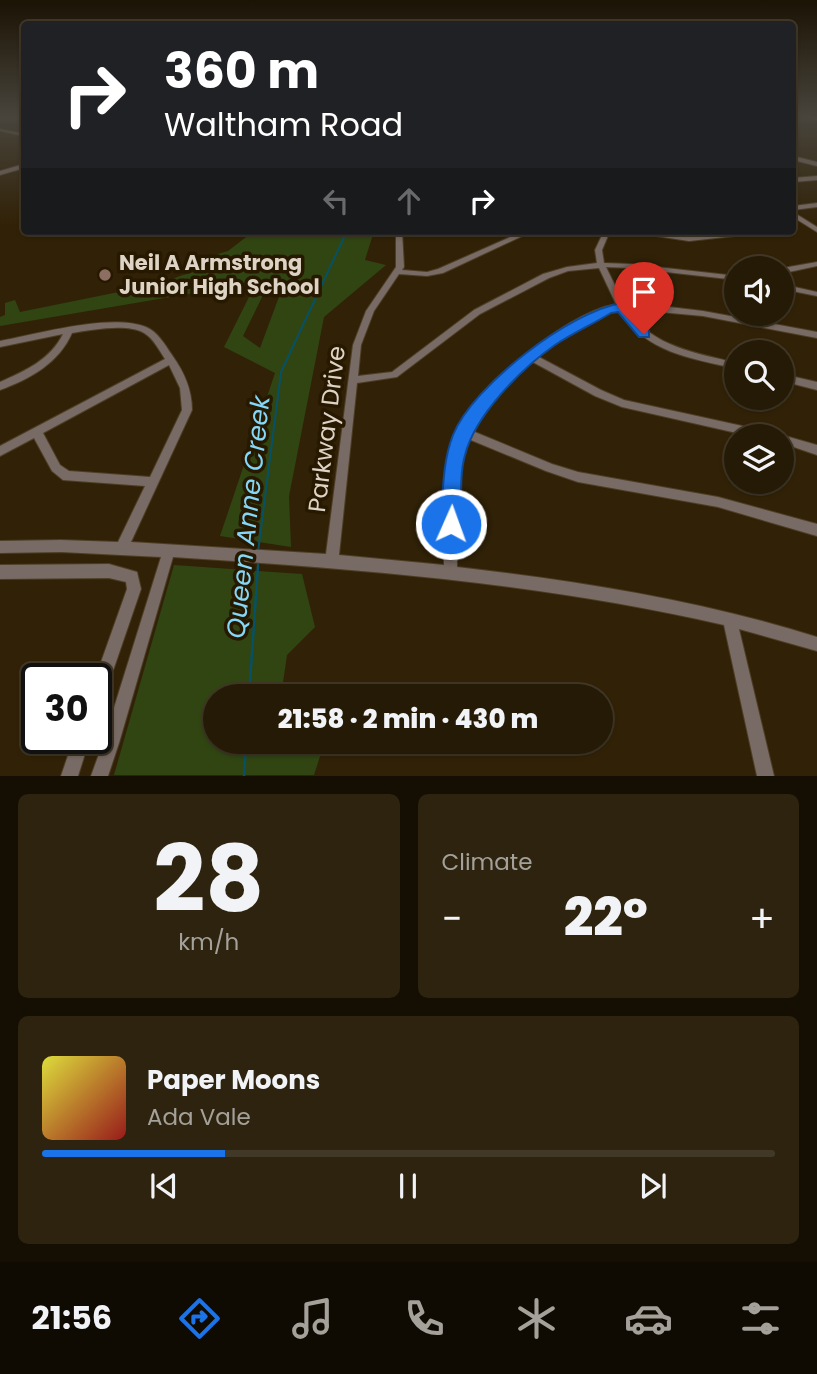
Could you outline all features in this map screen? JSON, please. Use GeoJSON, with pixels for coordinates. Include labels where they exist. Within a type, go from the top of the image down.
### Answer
{"type":"FeatureCollection","features":[{"type":"Feature","properties":{"kind":"street"},"geometry":{"type":"LineString","coordinates":[[796,159],[817,164]]}},
{"type":"Feature","properties":{"kind":"street"},"geometry":{"type":"LineString","coordinates":[[0,173],[21,167]]}},
{"type":"Feature","properties":{"kind":"street"},"geometry":{"type":"LineString","coordinates":[[796,180],[817,178]]}},
{"type":"Feature","properties":{"kind":"street"},"geometry":{"type":"LineString","coordinates":[[796,208],[817,205]]}},
{"type":"Feature","properties":{"kind":"street"},"geometry":{"type":"LineString","coordinates":[[796,216],[815,226]]}},
{"type":"Feature","properties":{"kind":"street"},"geometry":{"type":"LineString","coordinates":[[796,227],[815,226]]}},
{"type":"Feature","properties":{"kind":"street"},"geometry":{"type":"LineString","coordinates":[[399,235],[401,258],[398,272],[421,274],[440,271],[521,235]]}},
{"type":"Feature","properties":{"kind":"street"},"geometry":{"type":"LineString","coordinates":[[605,235],[597,250],[602,265],[622,307],[637,328],[658,343],[724,362]]}},
{"type":"Feature","properties":{"kind":"street"},"geometry":{"type":"LineString","coordinates":[[662,235],[689,239],[726,235]]}},
{"type":"Feature","properties":{"kind":"street"},"geometry":{"type":"LineString","coordinates":[[794,268],[817,264]]}},
{"type":"Feature","properties":{"kind":"street"},"geometry":{"type":"LineString","coordinates":[[352,380],[394,375],[469,317],[556,272],[602,265],[676,269],[724,276]]}},
{"type":"Feature","properties":{"kind":"street","name":"Parkway Drive"},"geometry":{"type":"LineString","coordinates":[[332,560],[352,380],[363,326],[398,272]]}},
{"type":"Feature","properties":{"kind":"street"},"geometry":{"type":"LineString","coordinates":[[794,289],[817,294]]}},
{"type":"Feature","properties":{"kind":"street"},"geometry":{"type":"LineString","coordinates":[[450,571],[453,477],[455,457],[463,432],[474,414],[531,356],[591,317],[607,309],[622,307],[706,313],[817,335]]}},
{"type":"Feature","properties":{"kind":"street"},"geometry":{"type":"LineString","coordinates":[[0,344],[118,325],[142,329],[153,336],[171,360],[186,387],[187,410],[122,548]]}},
{"type":"Feature","properties":{"kind":"street"},"geometry":{"type":"LineString","coordinates":[[0,386],[48,362],[61,349],[68,333]]}},
{"type":"Feature","properties":{"kind":"street"},"geometry":{"type":"LineString","coordinates":[[531,356],[598,393],[622,403],[724,426]]}},
{"type":"Feature","properties":{"kind":"street"},"geometry":{"type":"LineString","coordinates":[[0,451],[171,360]]}},
{"type":"Feature","properties":{"kind":"street"},"geometry":{"type":"LineString","coordinates":[[794,380],[817,386]]}},
{"type":"Feature","properties":{"kind":"street"},"geometry":{"type":"LineString","coordinates":[[36,431],[57,468],[67,476],[154,482]]}},
{"type":"Feature","properties":{"kind":"street"},"geometry":{"type":"LineString","coordinates":[[463,432],[578,477],[718,502],[817,530]]}},
{"type":"Feature","properties":{"kind":"street"},"geometry":{"type":"LineString","coordinates":[[794,443],[817,450]]}},
{"type":"Feature","properties":{"kind":"street"},"geometry":{"type":"LineString","coordinates":[[0,547],[50,545],[169,550],[332,560],[450,571],[570,589],[730,619],[817,644]]}},
{"type":"Feature","properties":{"kind":"street"},"geometry":{"type":"LineString","coordinates":[[99,775],[169,550]]}},
{"type":"Feature","properties":{"kind":"street"},"geometry":{"type":"LineString","coordinates":[[0,572],[108,570],[132,577],[134,589],[108,663]]}},
{"type":"Feature","properties":{"kind":"street"},"geometry":{"type":"LineString","coordinates":[[730,619],[766,775]]}},
{"type":"Feature","properties":{"kind":"street"},"geometry":{"type":"LineString","coordinates":[[69,775],[76,754]]}},
{"type":"Feature","properties":{"kind":"green space"},"geometry":{"type":"Polygon","coordinates":[[[249,235],[373,235],[365,260],[386,265],[324,317],[289,496],[291,547],[220,536],[275,373],[224,347],[252,291],[265,291],[243,336],[260,348],[283,286],[253,283],[0,326],[0,317],[5,315],[5,303],[15,300],[20,312],[168,282],[208,266],[218,254],[228,251],[249,235]]]}},
{"type":"Feature","properties":{"kind":"green space"},"geometry":{"type":"Polygon","coordinates":[[[174,565],[302,574],[315,627],[287,655],[283,684],[203,684],[203,754],[321,754],[314,775],[114,775],[174,565]]]}},
{"type":"Feature","properties":{"kind":"waterway","name":"Queen Anne Creek"},"geometry":{"type":"LineString","coordinates":[[258,552],[281,372],[345,235]]}},
{"type":"Feature","properties":{"kind":"waterway","name":"Queen Anne Creek"},"geometry":{"type":"LineString","coordinates":[[258,561],[258,566]]}},
{"type":"Feature","properties":{"kind":"waterway","name":"Queen Anne Creek"},"geometry":{"type":"LineString","coordinates":[[250,684],[258,566]]}},
{"type":"Feature","properties":{"kind":"waterway","name":"Queen Anne Creek"},"geometry":{"type":"LineString","coordinates":[[244,776],[245,754]]}},
{"type":"Feature","properties":{"kind":"place","name":"Neil A Armstrong Junior High School"},"geometry":{"type":"Point","coordinates":[105,275]}},
{"type":"Feature","properties":{"kind":"route"},"geometry":{"type":"LineString","coordinates":[[451,524],[455,457],[463,432],[474,414],[513,373],[550,342],[607,309],[622,307],[631,322],[644,334]]}}]}
